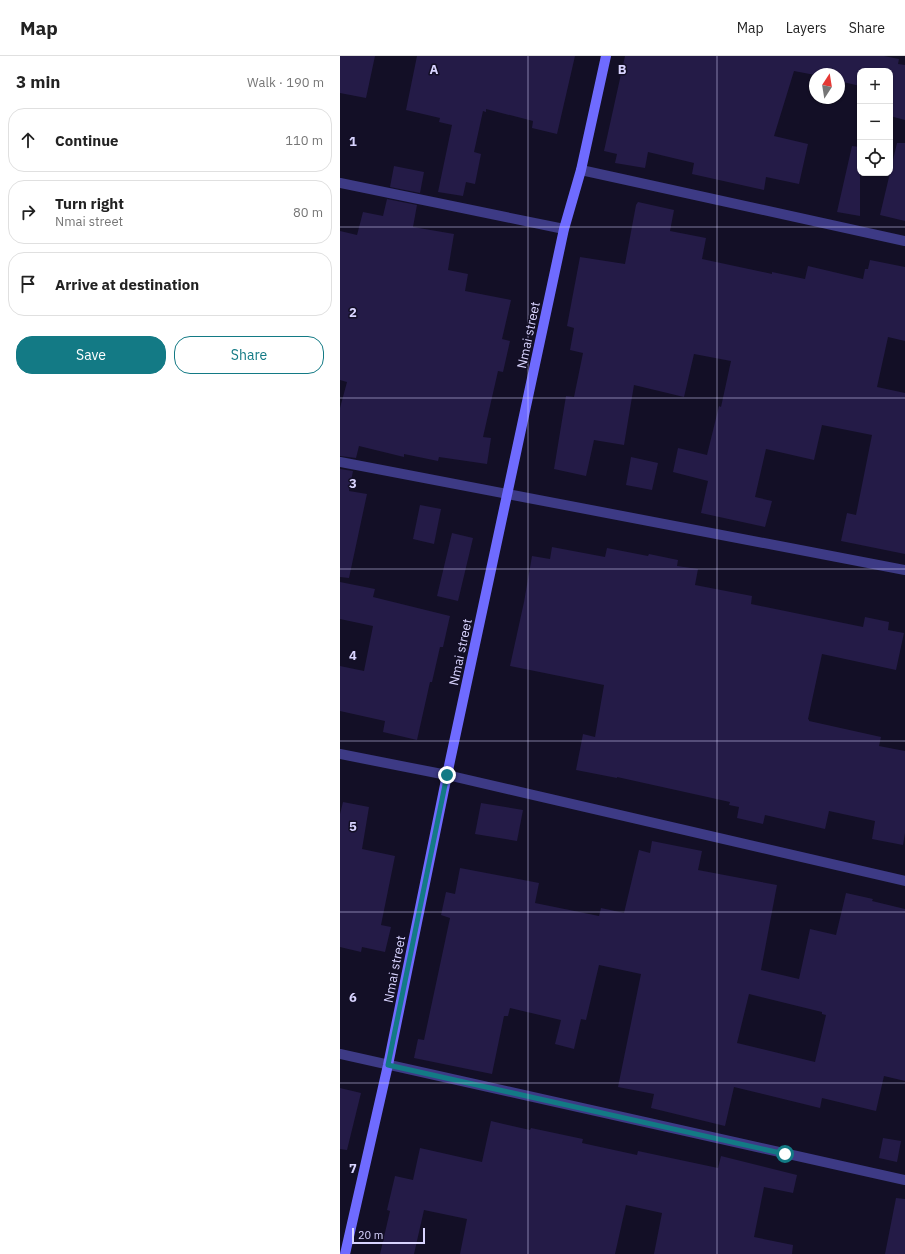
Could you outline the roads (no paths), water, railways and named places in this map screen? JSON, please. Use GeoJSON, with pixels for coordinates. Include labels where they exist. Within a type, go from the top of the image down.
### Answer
{"type":"FeatureCollection","features":[{"type":"Feature","properties":{"kind":"street","name":"Nmai street"},"geometry":{"type":"LineString","coordinates":[[345,1254],[388,1065],[447,775],[564,229],[581,170],[606,56]]}},
{"type":"Feature","properties":{"kind":"street"},"geometry":{"type":"LineString","coordinates":[[581,170],[905,241]]}},
{"type":"Feature","properties":{"kind":"street"},"geometry":{"type":"LineString","coordinates":[[340,183],[564,229]]}},
{"type":"Feature","properties":{"kind":"street"},"geometry":{"type":"LineString","coordinates":[[340,462],[905,570]]}},
{"type":"Feature","properties":{"kind":"street"},"geometry":{"type":"LineString","coordinates":[[340,754],[447,775],[905,881]]}},
{"type":"Feature","properties":{"kind":"street"},"geometry":{"type":"LineString","coordinates":[[340,1054],[905,1180]]}}]}
